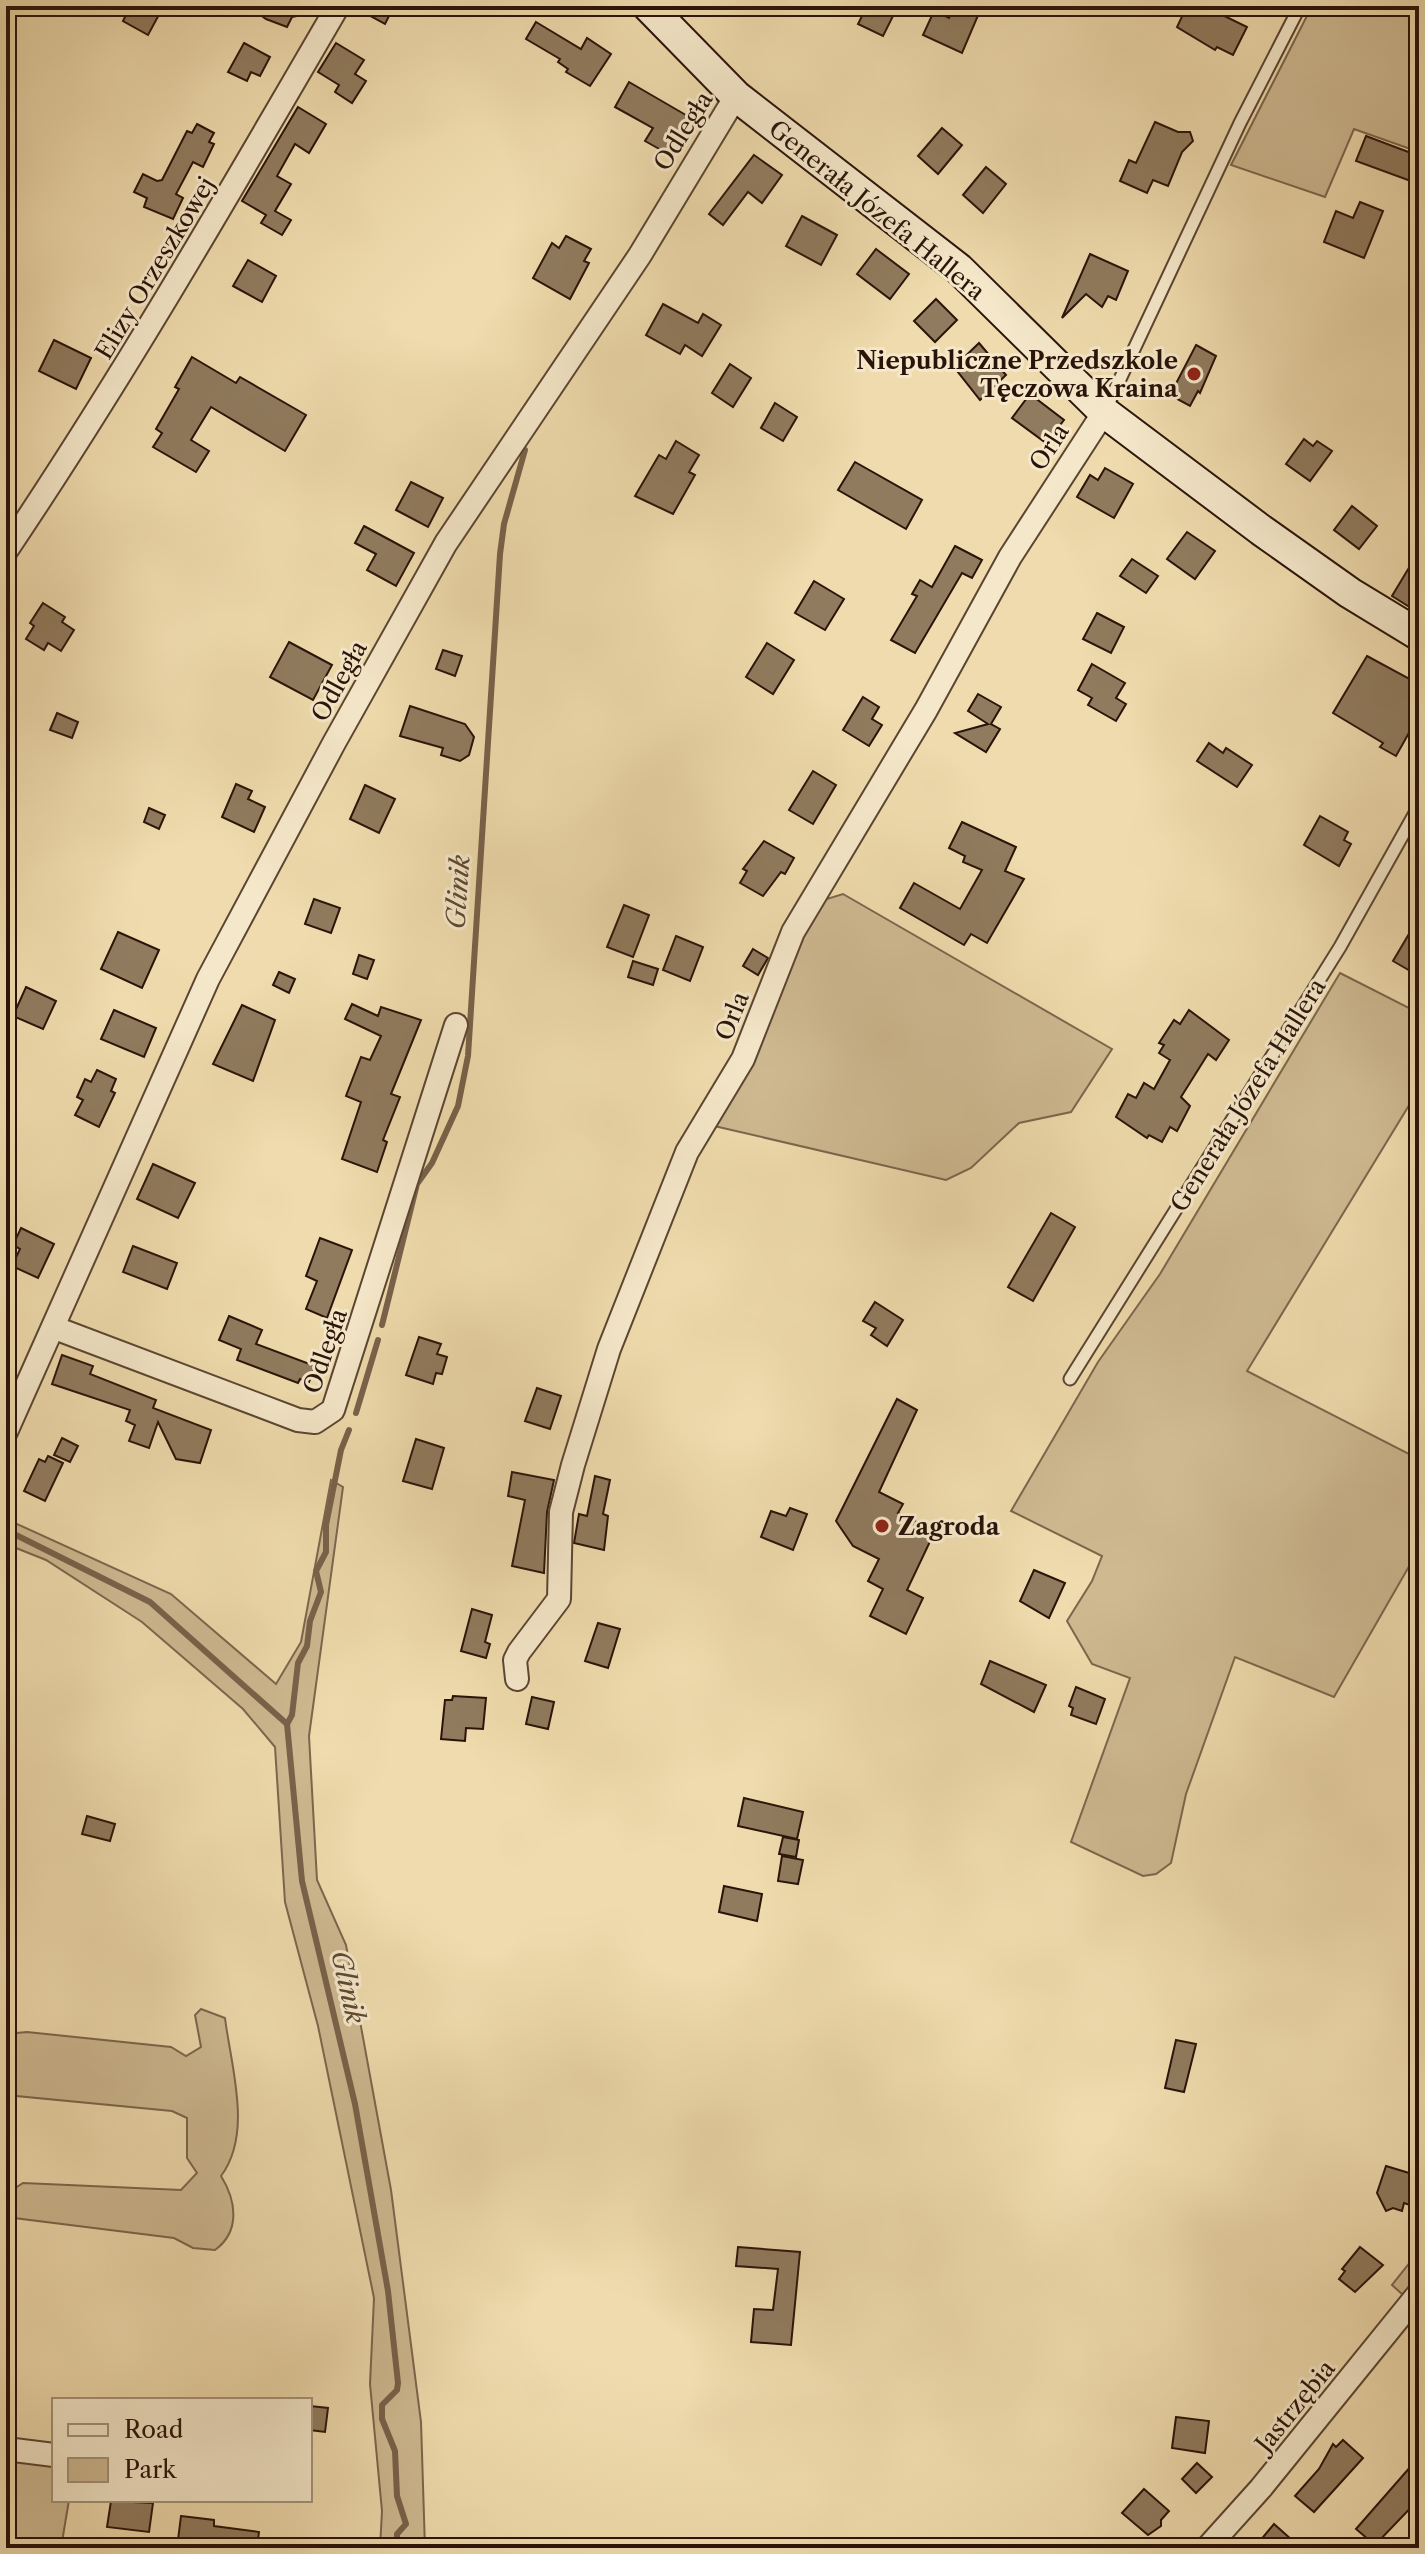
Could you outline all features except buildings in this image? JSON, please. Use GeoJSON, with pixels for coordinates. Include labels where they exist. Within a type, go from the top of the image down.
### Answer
{"type":"FeatureCollection","features":[{"type":"Feature","properties":{"kind":"street","name":"Elizy Orzeszkowej"},"geometry":{"type":"LineString","coordinates":[[6,551],[163,308],[338,6]]}},
{"type":"Feature","properties":{"kind":"street","name":"Generała Józefa Hallera"},"geometry":{"type":"LineString","coordinates":[[648,6],[736,96],[959,269],[1104,412],[1286,548],[1419,635]]}},
{"type":"Feature","properties":{"kind":"street","name":"Odległa"},"geometry":{"type":"LineString","coordinates":[[6,1432],[208,979],[341,730],[446,543],[640,255],[736,96]]}},
{"type":"Feature","properties":{"kind":"street","name":"Orla"},"geometry":{"type":"LineString","coordinates":[[517,1679],[515,1660],[519,1652],[559,1599],[561,1512],[573,1465],[609,1349],[687,1152],[743,1059],[793,932],[926,710],[1010,557],[1104,412]]}},
{"type":"Feature","properties":{"kind":"street","name":"Odległa"},"geometry":{"type":"LineString","coordinates":[[55,1328],[298,1420],[315,1422],[333,1410],[456,1025]]}},
{"type":"Feature","properties":{"kind":"street","name":"Jastrzębia"},"geometry":{"type":"LineString","coordinates":[[1207,2548],[1261,2488],[1419,2293]]}},
{"type":"Feature","properties":{"kind":"street"},"geometry":{"type":"LineString","coordinates":[[6,2449],[52,2455]]}},
{"type":"Feature","properties":{"kind":"lane"},"geometry":{"type":"LineString","coordinates":[[1104,412],[1240,123],[1300,6]]}},
{"type":"Feature","properties":{"kind":"lane","name":"Generała Józefa Hallera"},"geometry":{"type":"LineString","coordinates":[[1070,1379],[1340,947],[1419,806]]}},
{"type":"Feature","properties":{"kind":"green space"},"geometry":{"type":"Polygon","coordinates":[[[1312,6],[1419,6],[1419,152],[1354,129],[1325,197],[1231,165],[1312,6]]]}},
{"type":"Feature","properties":{"kind":"green space"},"geometry":{"type":"Polygon","coordinates":[[[843,894],[1112,1049],[1071,1112],[1019,1123],[971,1168],[946,1180],[710,1125],[820,901],[843,894]]]}},
{"type":"Feature","properties":{"kind":"green space"},"geometry":{"type":"Polygon","coordinates":[[[1340,973],[1419,1013],[1419,1080],[1411,1102],[1247,1371],[1419,1459],[1419,1549],[1334,1697],[1235,1657],[1186,1794],[1171,1863],[1156,1874],[1143,1876],[1071,1842],[1130,1678],[1092,1664],[1067,1621],[1092,1581],[1102,1556],[1011,1511],[1098,1362],[1160,1274],[1340,973]]]}},
{"type":"Feature","properties":{"kind":"green space"},"geometry":{"type":"Polygon","coordinates":[[[331,1480],[343,1487],[309,1736],[317,1880],[346,1945],[391,2190],[421,2422],[425,2548],[380,2548],[382,2511],[370,2384],[374,2298],[318,2026],[285,1902],[275,1747],[243,1709],[142,1622],[46,1560],[6,1544],[6,1519],[171,1594],[276,1684],[301,1642],[331,1480]]]}},
{"type":"Feature","properties":{"kind":"green space"},"geometry":{"type":"Polygon","coordinates":[[[201,2009],[225,2018],[237,2099],[236,2140],[231,2159],[221,2176],[233,2205],[232,2225],[223,2242],[215,2250],[193,2248],[174,2238],[14,2218],[6,2211],[6,2194],[23,2183],[181,2190],[197,2173],[187,2158],[187,2118],[172,2111],[6,2095],[6,2034],[27,2032],[171,2047],[186,2056],[201,2047],[195,2015],[201,2009]]]}},
{"type":"Feature","properties":{"kind":"green space"},"geometry":{"type":"Polygon","coordinates":[[[1419,2245],[1419,2285],[1398,2303],[1403,2295],[1392,2285],[1415,2256],[1419,2245]]]}},
{"type":"Feature","properties":{"kind":"green space"},"geometry":{"type":"Polygon","coordinates":[[[6,2454],[52,2462],[52,2502],[69,2502],[61,2548],[6,2548],[6,2454]]]}},
{"type":"Feature","properties":{"kind":"waterway","name":"Glinik"},"geometry":{"type":"LineString","coordinates":[[382,1325],[417,1184],[432,1163],[458,1106],[468,1056],[500,554],[504,524],[525,450]]}},
{"type":"Feature","properties":{"kind":"waterway","name":"Glinik"},"geometry":{"type":"LineString","coordinates":[[356,1413],[378,1340]]}},
{"type":"Feature","properties":{"kind":"waterway","name":"Glinik"},"geometry":{"type":"LineString","coordinates":[[349,1430],[341,1450],[326,1525],[326,1552],[316,1571],[321,1592],[310,1621],[307,1646],[298,1663],[292,1715],[287,1724],[302,1881],[355,2104],[388,2291],[398,2383],[397,2390],[382,2405],[382,2419],[395,2451],[397,2496],[406,2524],[397,2534],[397,2548]]}},
{"type":"Feature","properties":{"kind":"waterway"},"geometry":{"type":"LineString","coordinates":[[6,1530],[150,1602],[287,1724]]}},
{"type":"Feature","properties":{"kind":"place","name":"Niepubliczne Przedszkole Tęczowa Kraina"},"geometry":{"type":"Point","coordinates":[1194,374]}},
{"type":"Feature","properties":{"kind":"place","name":"Zagroda"},"geometry":{"type":"Point","coordinates":[882,1526]}}]}
